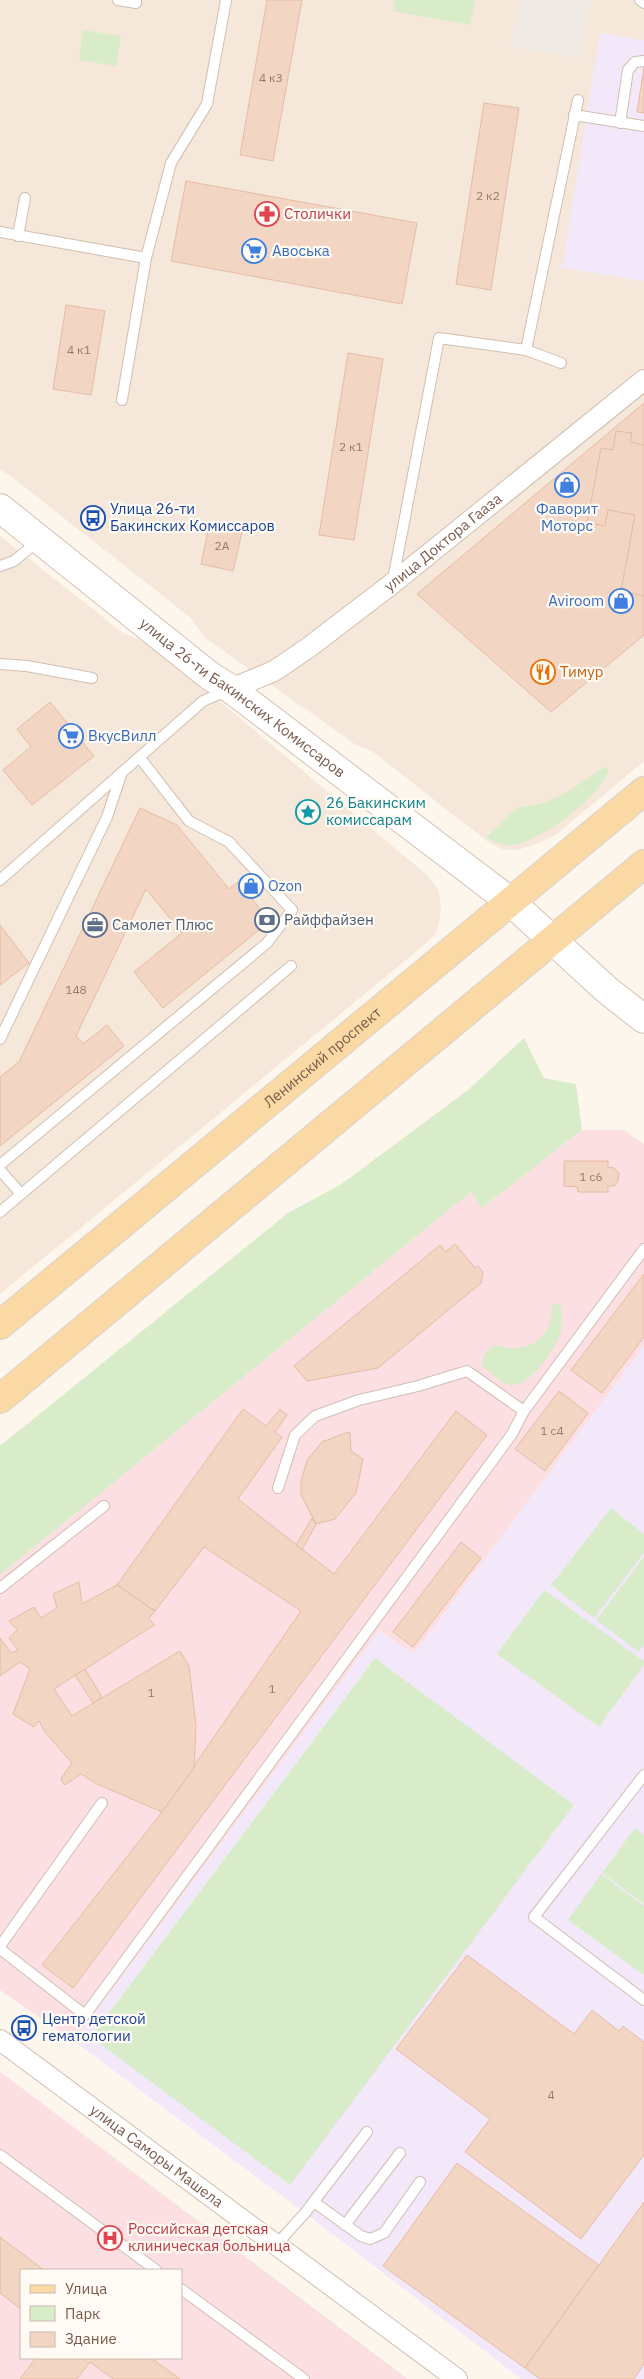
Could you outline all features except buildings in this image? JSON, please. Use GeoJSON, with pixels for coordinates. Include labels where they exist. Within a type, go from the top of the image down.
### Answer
{"type":"FeatureCollection","features":[{"type":"Feature","properties":{"kind":"main road","name":"улица 26-ти Бакинских Комиссаров"},"geometry":{"type":"LineString","coordinates":[[0,508],[210,676],[231,689],[511,902],[607,990],[644,1019]]}},
{"type":"Feature","properties":{"kind":"main road","name":"Ленинский проспект"},"geometry":{"type":"LineString","coordinates":[[0,1325],[644,791]]}},
{"type":"Feature","properties":{"kind":"main road"},"geometry":{"type":"LineString","coordinates":[[0,1398],[554,941],[644,864]]}},
{"type":"Feature","properties":{"kind":"street","name":"улица Доктора Гааза"},"geometry":{"type":"LineString","coordinates":[[231,689],[274,671],[393,583],[644,380]]}},
{"type":"Feature","properties":{"kind":"street","name":"улица Саморы Машела"},"geometry":{"type":"LineString","coordinates":[[0,2040],[457,2379]]}},
{"type":"Feature","properties":{"kind":"lane"},"geometry":{"type":"LineString","coordinates":[[118,0],[136,3],[136,0]]}},
{"type":"Feature","properties":{"kind":"lane"},"geometry":{"type":"LineString","coordinates":[[122,400],[146,258],[171,163],[207,104],[226,0]]}},
{"type":"Feature","properties":{"kind":"lane"},"geometry":{"type":"LineString","coordinates":[[640,0],[644,3]]}},
{"type":"Feature","properties":{"kind":"lane"},"geometry":{"type":"LineString","coordinates":[[620,123],[628,70],[635,62],[644,61]]}},
{"type":"Feature","properties":{"kind":"lane"},"geometry":{"type":"LineString","coordinates":[[526,350],[578,100]]}},
{"type":"Feature","properties":{"kind":"lane"},"geometry":{"type":"LineString","coordinates":[[574,115],[644,126]]}},
{"type":"Feature","properties":{"kind":"lane"},"geometry":{"type":"LineString","coordinates":[[18,236],[25,198]]}},
{"type":"Feature","properties":{"kind":"lane"},"geometry":{"type":"LineString","coordinates":[[0,232],[146,258]]}},
{"type":"Feature","properties":{"kind":"lane"},"geometry":{"type":"LineString","coordinates":[[393,583],[440,338],[526,350],[561,362]]}},
{"type":"Feature","properties":{"kind":"lane"},"geometry":{"type":"LineString","coordinates":[[0,566],[14,561],[39,540]]}},
{"type":"Feature","properties":{"kind":"lane"},"geometry":{"type":"LineString","coordinates":[[0,664],[27,666],[92,678]]}},
{"type":"Feature","properties":{"kind":"lane"},"geometry":{"type":"LineString","coordinates":[[0,880],[203,701],[231,689]]}},
{"type":"Feature","properties":{"kind":"lane"},"geometry":{"type":"LineString","coordinates":[[0,1166],[267,943],[292,910],[229,842],[189,821],[140,758]]}},
{"type":"Feature","properties":{"kind":"lane"},"geometry":{"type":"LineString","coordinates":[[0,1039],[107,817],[121,774]]}},
{"type":"Feature","properties":{"kind":"lane"},"geometry":{"type":"LineString","coordinates":[[0,1212],[291,966]]}},
{"type":"Feature","properties":{"kind":"lane"},"geometry":{"type":"LineString","coordinates":[[0,1170],[21,1194]]}},
{"type":"Feature","properties":{"kind":"lane"},"geometry":{"type":"LineString","coordinates":[[102,1803],[0,1947],[85,2015],[512,1434],[524,1411],[644,1249]]}},
{"type":"Feature","properties":{"kind":"lane"},"geometry":{"type":"LineString","coordinates":[[278,1488],[296,1435],[315,1416],[359,1400],[418,1386],[467,1371],[524,1411]]}},
{"type":"Feature","properties":{"kind":"lane"},"geometry":{"type":"LineString","coordinates":[[0,1588],[104,1506]]}},
{"type":"Feature","properties":{"kind":"lane"},"geometry":{"type":"LineString","coordinates":[[644,1776],[534,1917],[644,2000]]}},
{"type":"Feature","properties":{"kind":"lane"},"geometry":{"type":"LineString","coordinates":[[277,2244],[314,2202],[367,2132]]}},
{"type":"Feature","properties":{"kind":"lane"},"geometry":{"type":"LineString","coordinates":[[346,2225],[400,2153]]}},
{"type":"Feature","properties":{"kind":"lane"},"geometry":{"type":"LineString","coordinates":[[0,2155],[155,2269]]}},
{"type":"Feature","properties":{"kind":"lane"},"geometry":{"type":"LineString","coordinates":[[314,2202],[361,2236],[370,2239],[378,2238],[384,2233],[420,2182]]}},
{"type":"Feature","properties":{"kind":"lane"},"geometry":{"type":"LineString","coordinates":[[182,2290],[304,2379]]}},
{"type":"Feature","properties":{"kind":"shaded area"},"geometry":{"type":"Polygon","coordinates":[[[0,0],[644,0],[644,761],[557,834],[518,850],[502,849],[488,842],[372,751],[356,745],[204,637],[191,618],[8,474],[0,470],[0,0]]]}},
{"type":"Feature","properties":{"kind":"shaded area"},"geometry":{"type":"Polygon","coordinates":[[[520,0],[591,0],[579,58],[511,46],[520,0]]]}},
{"type":"Feature","properties":{"kind":"shaded area"},"geometry":{"type":"Polygon","coordinates":[[[600,33],[644,40],[644,281],[562,268],[600,33]]]}},
{"type":"Feature","properties":{"kind":"shaded area"},"geometry":{"type":"Polygon","coordinates":[[[0,536],[123,633],[150,644],[204,688],[427,875],[438,889],[441,905],[436,933],[423,946],[0,1294],[0,536]]]}},
{"type":"Feature","properties":{"kind":"shaded area"},"geometry":{"type":"Polygon","coordinates":[[[582,1130],[624,1130],[644,1144],[644,1346],[414,1654],[379,1631],[74,2041],[0,1990],[0,1575],[471,1192],[482,1208],[582,1130]]]}},
{"type":"Feature","properties":{"kind":"shaded area"},"geometry":{"type":"Polygon","coordinates":[[[644,1346],[644,2379],[521,2379],[305,2213],[74,2041],[379,1631],[414,1654],[644,1346]]]}},
{"type":"Feature","properties":{"kind":"shaded area","name":"Российская детская клиническая больница"},"geometry":{"type":"Polygon","coordinates":[[[0,2072],[408,2379],[0,2379],[0,2072]]]}},
{"type":"Feature","properties":{"kind":"green space"},"geometry":{"type":"Polygon","coordinates":[[[395,0],[475,0],[470,25],[393,11],[395,0]]]}},
{"type":"Feature","properties":{"kind":"green space"},"geometry":{"type":"Polygon","coordinates":[[[83,30],[121,36],[116,66],[79,60],[83,30]]]}},
{"type":"Feature","properties":{"kind":"green space"},"geometry":{"type":"Polygon","coordinates":[[[606,766],[608,772],[592,795],[564,820],[547,831],[516,844],[499,844],[486,838],[516,808],[541,804],[566,793],[606,766]]]}},
{"type":"Feature","properties":{"kind":"green space"},"geometry":{"type":"Polygon","coordinates":[[[524,1038],[544,1078],[576,1084],[582,1130],[482,1208],[471,1192],[0,1575],[0,1446],[288,1213],[340,1185],[468,1090],[524,1038]]]}},
{"type":"Feature","properties":{"kind":"green space"},"geometry":{"type":"Polygon","coordinates":[[[553,1304],[561,1304],[562,1323],[560,1335],[539,1369],[531,1376],[514,1385],[506,1384],[482,1365],[485,1353],[491,1347],[497,1345],[507,1348],[519,1348],[528,1346],[542,1337],[550,1323],[553,1304]]]}},
{"type":"Feature","properties":{"kind":"green space"},"geometry":{"type":"Polygon","coordinates":[[[611,1508],[644,1534],[644,1553],[594,1618],[551,1585],[611,1508]]]}},
{"type":"Feature","properties":{"kind":"green space"},"geometry":{"type":"Polygon","coordinates":[[[644,1557],[644,1645],[639,1652],[596,1620],[644,1557]]]}},
{"type":"Feature","properties":{"kind":"green space"},"geometry":{"type":"Polygon","coordinates":[[[544,1590],[644,1661],[644,1665],[599,1727],[497,1654],[544,1590]]]}},
{"type":"Feature","properties":{"kind":"green space"},"geometry":{"type":"Polygon","coordinates":[[[375,1658],[574,1805],[290,2185],[91,2037],[375,1658]]]}},
{"type":"Feature","properties":{"kind":"green space"},"geometry":{"type":"Polygon","coordinates":[[[635,1828],[644,1835],[644,1904],[602,1873],[635,1828]]]}},
{"type":"Feature","properties":{"kind":"green space"},"geometry":{"type":"Polygon","coordinates":[[[601,1874],[644,1906],[644,1975],[568,1920],[601,1874]]]}},
{"type":"Feature","properties":{"kind":"place","name":"Столички"},"geometry":{"type":"Point","coordinates":[267,214]}},
{"type":"Feature","properties":{"kind":"place","name":"Авоська"},"geometry":{"type":"Point","coordinates":[254,251]}},
{"type":"Feature","properties":{"kind":"place","name":"Фаворит Моторс"},"geometry":{"type":"Point","coordinates":[567,485]}},
{"type":"Feature","properties":{"kind":"place","name":"Улица 26-ти Бакинских Комиссаров"},"geometry":{"type":"Point","coordinates":[93,518]}},
{"type":"Feature","properties":{"kind":"place","name":"Aviroom"},"geometry":{"type":"Point","coordinates":[621,601]}},
{"type":"Feature","properties":{"kind":"place","name":"Тимур"},"geometry":{"type":"Point","coordinates":[543,672]}},
{"type":"Feature","properties":{"kind":"place","name":"ВкусВилл"},"geometry":{"type":"Point","coordinates":[71,736]}},
{"type":"Feature","properties":{"kind":"place","name":"26 Бакинским комиссарам"},"geometry":{"type":"Point","coordinates":[308,812]}},
{"type":"Feature","properties":{"kind":"place","name":"Ozon"},"geometry":{"type":"Point","coordinates":[251,886]}},
{"type":"Feature","properties":{"kind":"place","name":"Райффайзен"},"geometry":{"type":"Point","coordinates":[267,920]}},
{"type":"Feature","properties":{"kind":"place","name":"Самолет Плюс"},"geometry":{"type":"Point","coordinates":[95,925]}},
{"type":"Feature","properties":{"kind":"place","name":"Центр детской гематологии"},"geometry":{"type":"Point","coordinates":[24,2028]}},
{"type":"Feature","properties":{"kind":"place","name":"Российская детская клиническая больница"},"geometry":{"type":"Point","coordinates":[110,2238]}}]}
